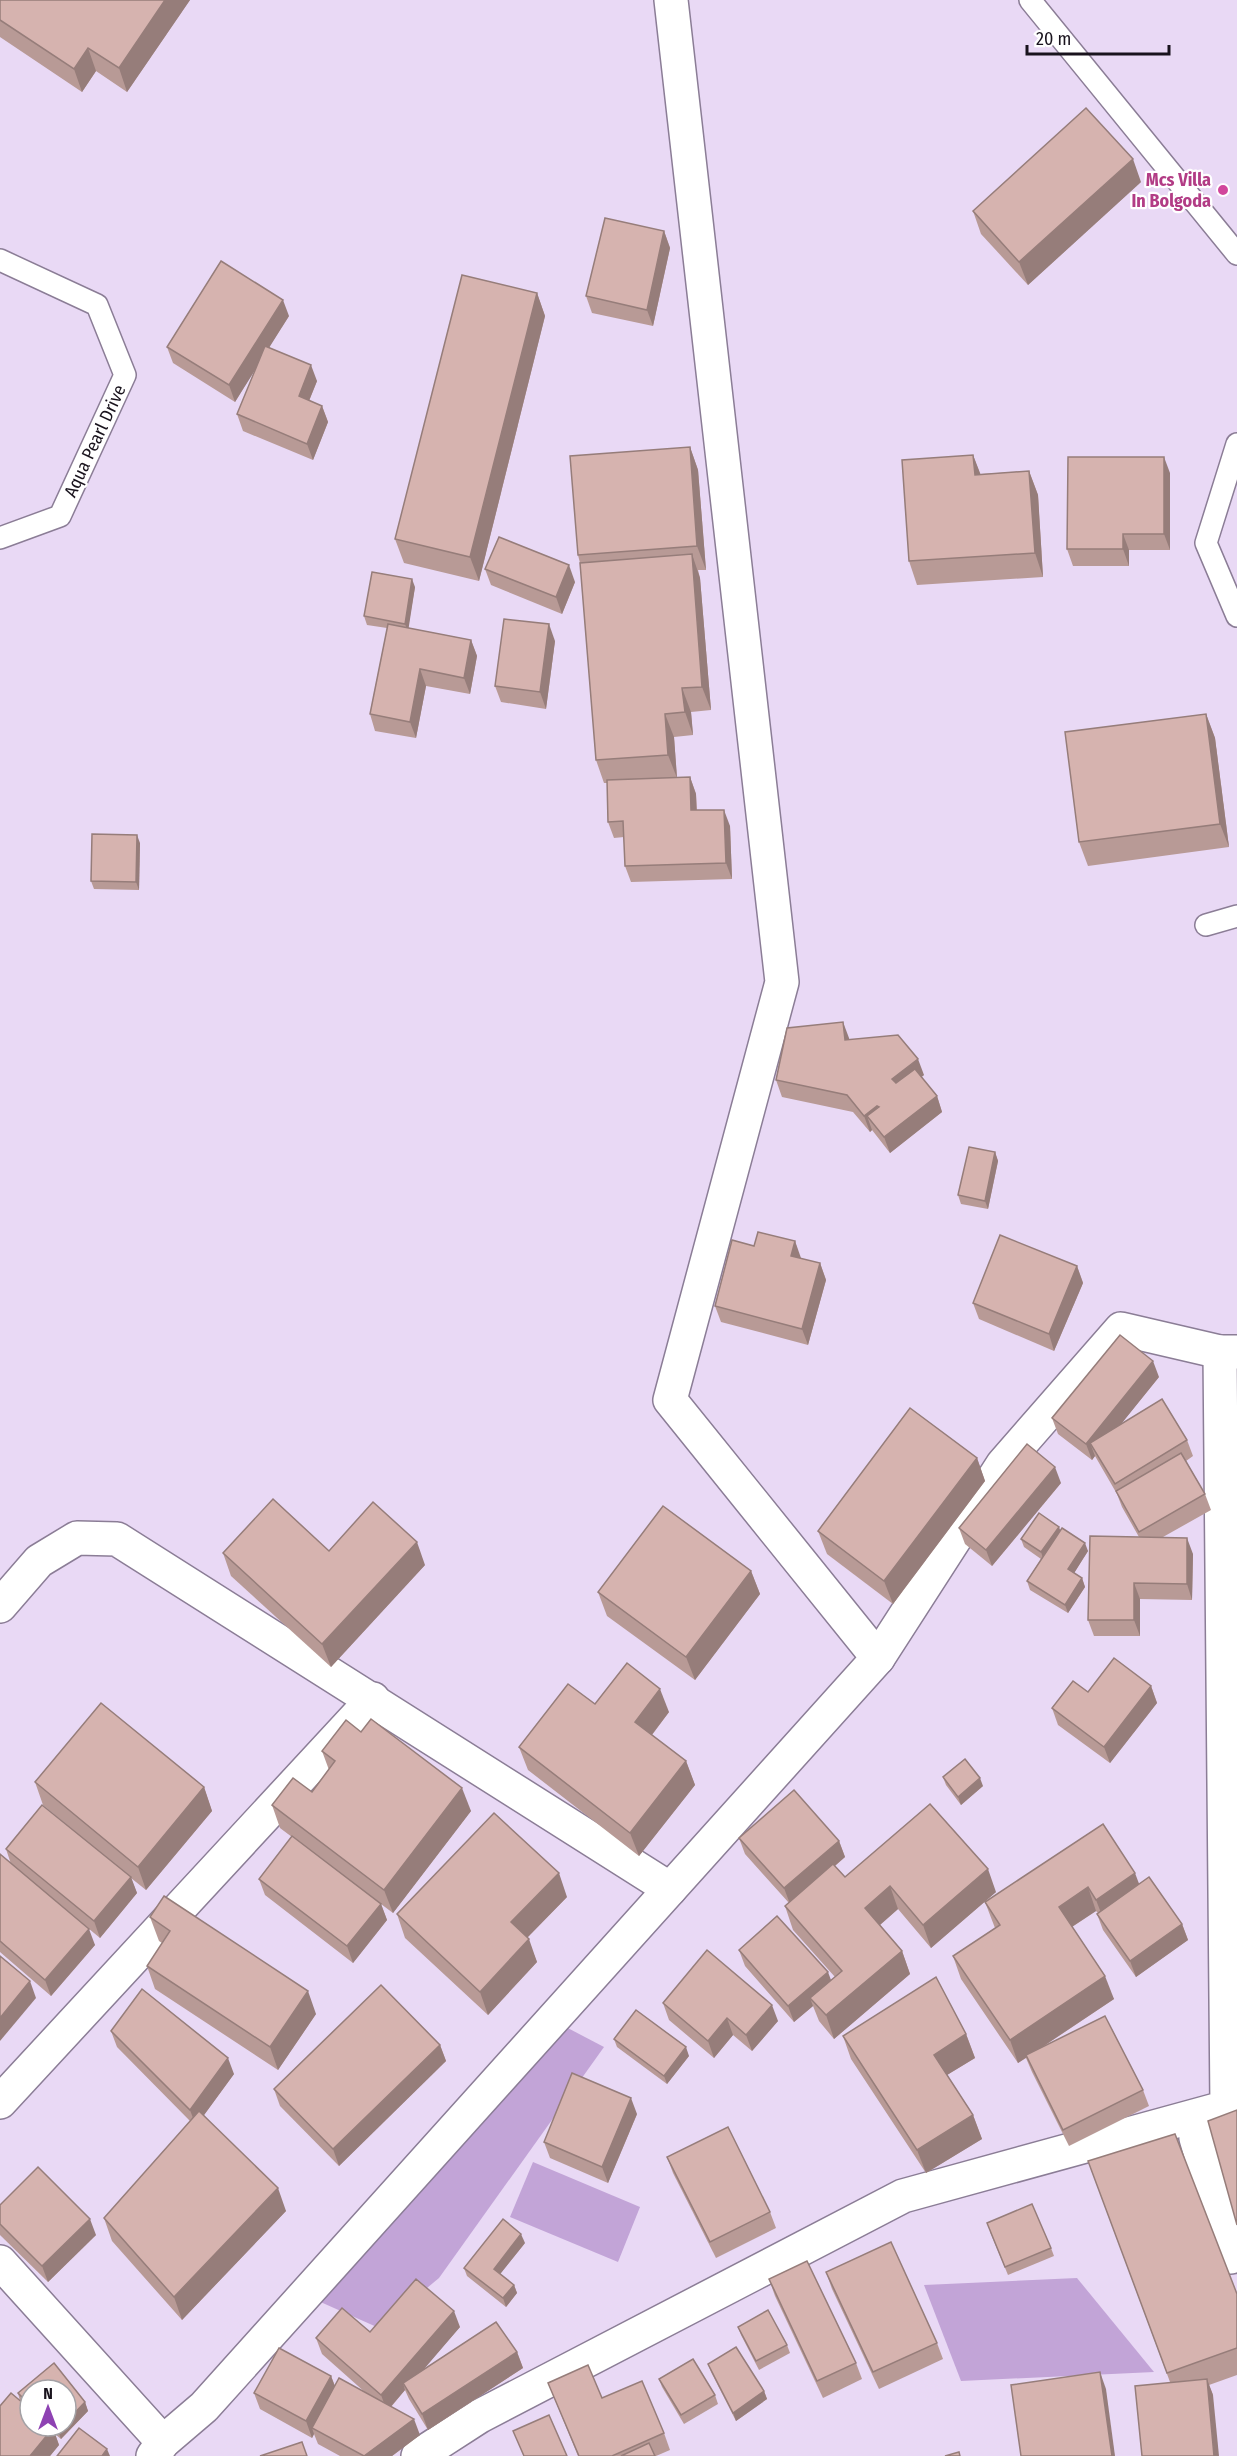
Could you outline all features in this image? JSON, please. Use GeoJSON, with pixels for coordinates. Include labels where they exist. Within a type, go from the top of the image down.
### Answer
{"type":"FeatureCollection","features":[{"type":"Feature","properties":{"kind":"street"},"geometry":{"type":"LineString","coordinates":[[671,0],[782,982],[670,1400],[878,1658]]}},
{"type":"Feature","properties":{"kind":"street"},"geometry":{"type":"LineString","coordinates":[[0,2262],[158,2449],[204,2407],[878,1658],[1003,1464],[1122,1329],[1229,1352],[1230,1703],[1227,2107],[1196,2138],[1231,2257]]}},
{"type":"Feature","properties":{"kind":"street"},"geometry":{"type":"LineString","coordinates":[[0,1606],[39,1560],[77,1538],[117,1539],[373,1699],[670,1890]]}},
{"type":"Feature","properties":{"kind":"street"},"geometry":{"type":"LineString","coordinates":[[0,2102],[373,1699]]}},
{"type":"Feature","properties":{"kind":"street"},"geometry":{"type":"LineString","coordinates":[[418,2456],[480,2416],[903,2196],[1227,2107]]}},
{"type":"Feature","properties":{"kind":"lane"},"geometry":{"type":"LineString","coordinates":[[1030,0],[1237,254]]}},
{"type":"Feature","properties":{"kind":"lane","name":"Aqua Pearl Drive"},"geometry":{"type":"LineString","coordinates":[[0,260],[97,305],[126,375],[60,516],[0,538]]}},
{"type":"Feature","properties":{"kind":"lane"},"geometry":{"type":"LineString","coordinates":[[1237,444],[1206,543],[1237,616]]}},
{"type":"Feature","properties":{"kind":"lane"},"geometry":{"type":"LineString","coordinates":[[1206,926],[1237,916]]}},
{"type":"Feature","properties":{"kind":"shaded area"},"geometry":{"type":"Polygon","coordinates":[[[562,2025],[604,2047],[439,2278],[379,2328],[316,2300],[562,2025]]]}},
{"type":"Feature","properties":{"kind":"shaded area"},"geometry":{"type":"Polygon","coordinates":[[[533,2162],[640,2207],[618,2262],[510,2217],[533,2162]]]}},
{"type":"Feature","properties":{"kind":"shaded area"},"geometry":{"type":"Polygon","coordinates":[[[1077,2278],[1154,2372],[961,2381],[924,2285],[1077,2278]]]}},
{"type":"Feature","properties":{"kind":"building"},"geometry":{"type":"Polygon","coordinates":[[[0,0],[165,0],[119,68],[88,48],[74,69],[0,20],[0,0]]]}},
{"type":"Feature","properties":{"kind":"building"},"geometry":{"type":"Polygon","coordinates":[[[1086,108],[1133,159],[1019,262],[973,211],[1086,108]]]}},
{"type":"Feature","properties":{"kind":"building"},"geometry":{"type":"Polygon","coordinates":[[[605,218],[664,231],[647,310],[586,296],[605,218]]]}},
{"type":"Feature","properties":{"kind":"building"},"geometry":{"type":"Polygon","coordinates":[[[221,261],[283,300],[229,385],[167,347],[221,261]]]}},
{"type":"Feature","properties":{"kind":"building"},"geometry":{"type":"Polygon","coordinates":[[[462,275],[537,293],[470,557],[395,539],[462,275]]]}},
{"type":"Feature","properties":{"kind":"building"},"geometry":{"type":"Polygon","coordinates":[[[265,346],[311,365],[299,396],[322,406],[307,444],[237,414],[265,346]]]}},
{"type":"Feature","properties":{"kind":"building"},"geometry":{"type":"Polygon","coordinates":[[[690,447],[697,546],[578,555],[570,456],[690,447]]]}},
{"type":"Feature","properties":{"kind":"building"},"geometry":{"type":"Polygon","coordinates":[[[973,455],[975,475],[1029,471],[1035,553],[909,561],[902,460],[973,455]]]}},
{"type":"Feature","properties":{"kind":"building"},"geometry":{"type":"Polygon","coordinates":[[[1068,457],[1164,457],[1164,534],[1123,534],[1123,549],[1067,549],[1068,457]]]}},
{"type":"Feature","properties":{"kind":"building"},"geometry":{"type":"Polygon","coordinates":[[[499,537],[569,565],[556,597],[485,569],[499,537]]]}},
{"type":"Feature","properties":{"kind":"building"},"geometry":{"type":"Polygon","coordinates":[[[692,554],[702,687],[682,688],[685,712],[665,714],[668,755],[596,760],[580,563],[692,554]]]}},
{"type":"Feature","properties":{"kind":"building"},"geometry":{"type":"Polygon","coordinates":[[[372,572],[412,579],[405,624],[364,616],[372,572]]]}},
{"type":"Feature","properties":{"kind":"building"},"geometry":{"type":"Polygon","coordinates":[[[504,619],[549,624],[540,692],[495,686],[504,619]]]}},
{"type":"Feature","properties":{"kind":"building"},"geometry":{"type":"Polygon","coordinates":[[[388,624],[471,640],[464,678],[420,669],[410,722],[370,714],[388,624]]]}},
{"type":"Feature","properties":{"kind":"building"},"geometry":{"type":"Polygon","coordinates":[[[1206,714],[1220,824],[1079,842],[1065,732],[1206,714]]]}},
{"type":"Feature","properties":{"kind":"building"},"geometry":{"type":"Polygon","coordinates":[[[690,777],[691,810],[724,810],[726,863],[625,866],[623,821],[608,822],[607,780],[690,777]]]}},
{"type":"Feature","properties":{"kind":"building"},"geometry":{"type":"Polygon","coordinates":[[[92,834],[137,835],[136,882],[91,881],[92,834]]]}},
{"type":"Feature","properties":{"kind":"building"},"geometry":{"type":"Polygon","coordinates":[[[843,1022],[845,1040],[898,1035],[918,1059],[892,1079],[896,1083],[915,1069],[937,1096],[884,1137],[867,1116],[879,1107],[877,1106],[864,1116],[847,1095],[776,1080],[787,1028],[843,1022]]]}},
{"type":"Feature","properties":{"kind":"building"},"geometry":{"type":"Polygon","coordinates":[[[969,1147],[995,1152],[985,1201],[958,1195],[969,1147]]]}},
{"type":"Feature","properties":{"kind":"building"},"geometry":{"type":"Polygon","coordinates":[[[758,1232],[795,1241],[791,1256],[820,1263],[802,1329],[715,1306],[732,1240],[754,1246],[758,1232]]]}},
{"type":"Feature","properties":{"kind":"building"},"geometry":{"type":"Polygon","coordinates":[[[1000,1235],[1077,1266],[1049,1334],[973,1303],[1000,1235]]]}},
{"type":"Feature","properties":{"kind":"building"},"geometry":{"type":"Polygon","coordinates":[[[1120,1335],[1153,1361],[1086,1444],[1052,1418],[1120,1335]]]}},
{"type":"Feature","properties":{"kind":"building"},"geometry":{"type":"Polygon","coordinates":[[[1162,1399],[1187,1440],[1115,1484],[1090,1443],[1162,1399]]]}},
{"type":"Feature","properties":{"kind":"building"},"geometry":{"type":"Polygon","coordinates":[[[910,1408],[977,1458],[884,1581],[818,1531],[910,1408]]]}},
{"type":"Feature","properties":{"kind":"building"},"geometry":{"type":"Polygon","coordinates":[[[1027,1444],[1055,1467],[986,1550],[959,1528],[1027,1444]]]}},
{"type":"Feature","properties":{"kind":"building"},"geometry":{"type":"Polygon","coordinates":[[[1181,1453],[1205,1494],[1139,1532],[1116,1491],[1181,1453]]]}},
{"type":"Feature","properties":{"kind":"building"},"geometry":{"type":"Polygon","coordinates":[[[273,1499],[329,1551],[373,1502],[417,1542],[322,1644],[223,1553],[273,1499]]]}},
{"type":"Feature","properties":{"kind":"building"},"geometry":{"type":"Polygon","coordinates":[[[663,1506],[751,1571],[686,1657],[598,1592],[663,1506]]]}},
{"type":"Feature","properties":{"kind":"building"},"geometry":{"type":"Polygon","coordinates":[[[1039,1513],[1059,1527],[1041,1552],[1021,1539],[1039,1513]]]}},
{"type":"Feature","properties":{"kind":"building"},"geometry":{"type":"Polygon","coordinates":[[[1062,1528],[1085,1543],[1068,1569],[1082,1578],[1065,1605],[1027,1581],[1062,1528]]]}},
{"type":"Feature","properties":{"kind":"building"},"geometry":{"type":"Polygon","coordinates":[[[1090,1536],[1187,1538],[1187,1584],[1134,1583],[1134,1620],[1088,1620],[1090,1536]]]}},
{"type":"Feature","properties":{"kind":"building"},"geometry":{"type":"Polygon","coordinates":[[[1114,1658],[1151,1686],[1104,1747],[1052,1708],[1073,1681],[1088,1692],[1114,1658]]]}},
{"type":"Feature","properties":{"kind":"building"},"geometry":{"type":"Polygon","coordinates":[[[627,1663],[660,1689],[635,1722],[686,1761],[630,1833],[519,1747],[568,1684],[595,1704],[627,1663]]]}},
{"type":"Feature","properties":{"kind":"building"},"geometry":{"type":"Polygon","coordinates":[[[101,1703],[204,1787],[138,1867],[35,1782],[101,1703]]]}},
{"type":"Feature","properties":{"kind":"building"},"geometry":{"type":"Polygon","coordinates":[[[371,1719],[462,1788],[384,1890],[272,1805],[293,1778],[312,1792],[335,1761],[322,1751],[346,1720],[361,1732],[371,1719]]]}},
{"type":"Feature","properties":{"kind":"building"},"geometry":{"type":"Polygon","coordinates":[[[965,1759],[980,1778],[958,1797],[943,1777],[965,1759]]]}},
{"type":"Feature","properties":{"kind":"building"},"geometry":{"type":"Polygon","coordinates":[[[794,1790],[839,1841],[784,1888],[739,1838],[794,1790]]]}},
{"type":"Feature","properties":{"kind":"building"},"geometry":{"type":"Polygon","coordinates":[[[930,1804],[988,1869],[923,1925],[890,1886],[865,1908],[902,1951],[826,2015],[810,1998],[842,1971],[785,1906],[833,1864],[845,1877],[930,1804]]]}},
{"type":"Feature","properties":{"kind":"building"},"geometry":{"type":"Polygon","coordinates":[[[42,1805],[131,1877],[94,1921],[6,1849],[42,1805]]]}},
{"type":"Feature","properties":{"kind":"building"},"geometry":{"type":"Polygon","coordinates":[[[494,1813],[559,1873],[511,1922],[529,1939],[480,1992],[397,1914],[494,1813]]]}},
{"type":"Feature","properties":{"kind":"building"},"geometry":{"type":"Polygon","coordinates":[[[1103,1824],[1135,1873],[1096,1900],[1088,1887],[1059,1907],[1105,1976],[1010,2040],[953,1956],[1000,1925],[985,1902],[1103,1824]]]}},
{"type":"Feature","properties":{"kind":"building"},"geometry":{"type":"Polygon","coordinates":[[[292,1836],[381,1904],[347,1946],[259,1879],[292,1836]]]}},
{"type":"Feature","properties":{"kind":"building"},"geometry":{"type":"Polygon","coordinates":[[[0,1854],[89,1929],[45,1980],[0,1941],[0,1854]]]}},
{"type":"Feature","properties":{"kind":"building"},"geometry":{"type":"Polygon","coordinates":[[[1149,1877],[1182,1924],[1130,1961],[1097,1914],[1149,1877]]]}},
{"type":"Feature","properties":{"kind":"building"},"geometry":{"type":"Polygon","coordinates":[[[164,1896],[308,1991],[270,2047],[147,1966],[170,1931],[150,1917],[164,1896]]]}},
{"type":"Feature","properties":{"kind":"building"},"geometry":{"type":"Polygon","coordinates":[[[777,1916],[828,1972],[788,2006],[739,1950],[777,1916]]]}},
{"type":"Feature","properties":{"kind":"building"},"geometry":{"type":"Polygon","coordinates":[[[707,1950],[772,2005],[746,2035],[727,2018],[708,2041],[663,2003],[707,1950]]]}},
{"type":"Feature","properties":{"kind":"building"},"geometry":{"type":"Polygon","coordinates":[[[0,1956],[30,1981],[0,2018],[0,1956]]]}},
{"type":"Feature","properties":{"kind":"building"},"geometry":{"type":"Polygon","coordinates":[[[936,1977],[966,2034],[934,2055],[973,2115],[917,2150],[843,2036],[936,1977]]]}},
{"type":"Feature","properties":{"kind":"building"},"geometry":{"type":"Polygon","coordinates":[[[381,1985],[440,2045],[333,2149],[274,2089],[381,1985]]]}},
{"type":"Feature","properties":{"kind":"building"},"geometry":{"type":"Polygon","coordinates":[[[142,1989],[228,2058],[190,2110],[111,2031],[142,1989]]]}},
{"type":"Feature","properties":{"kind":"building"},"geometry":{"type":"Polygon","coordinates":[[[636,2010],[686,2047],[664,2076],[614,2039],[636,2010]]]}},
{"type":"Feature","properties":{"kind":"building"},"geometry":{"type":"Polygon","coordinates":[[[1105,2016],[1143,2090],[1063,2130],[1026,2055],[1105,2016]]]}},
{"type":"Feature","properties":{"kind":"building"},"geometry":{"type":"Polygon","coordinates":[[[572,2073],[631,2098],[602,2167],[544,2142],[572,2073]]]}},
{"type":"Feature","properties":{"kind":"building"},"geometry":{"type":"Polygon","coordinates":[[[1237,2110],[1237,2225],[1208,2121],[1237,2110]]]}},
{"type":"Feature","properties":{"kind":"building"},"geometry":{"type":"Polygon","coordinates":[[[199,2111],[278,2188],[174,2297],[104,2218],[199,2111]]]}},
{"type":"Feature","properties":{"kind":"building"},"geometry":{"type":"Polygon","coordinates":[[[728,2127],[770,2212],[710,2242],[667,2157],[728,2127]]]}},
{"type":"Feature","properties":{"kind":"building"},"geometry":{"type":"Polygon","coordinates":[[[1175,2134],[1237,2294],[1237,2348],[1167,2373],[1088,2161],[1175,2134]]]}},
{"type":"Feature","properties":{"kind":"building"},"geometry":{"type":"Polygon","coordinates":[[[38,2167],[90,2219],[42,2266],[0,2224],[0,2205],[38,2167]]]}},
{"type":"Feature","properties":{"kind":"building"},"geometry":{"type":"Polygon","coordinates":[[[1032,2204],[1051,2248],[1005,2267],[987,2223],[1032,2204]]]}},
{"type":"Feature","properties":{"kind":"building"},"geometry":{"type":"Polygon","coordinates":[[[503,2219],[521,2234],[494,2269],[514,2285],[503,2298],[464,2268],[503,2219]]]}},
{"type":"Feature","properties":{"kind":"building"},"geometry":{"type":"Polygon","coordinates":[[[891,2242],[937,2343],[873,2372],[826,2272],[891,2242]]]}},
{"type":"Feature","properties":{"kind":"building"},"geometry":{"type":"Polygon","coordinates":[[[807,2261],[856,2363],[817,2381],[769,2279],[807,2261]]]}},
{"type":"Feature","properties":{"kind":"building"},"geometry":{"type":"Polygon","coordinates":[[[416,2279],[454,2311],[381,2395],[316,2338],[342,2308],[370,2332],[416,2279]]]}},
{"type":"Feature","properties":{"kind":"building"},"geometry":{"type":"Polygon","coordinates":[[[768,2310],[787,2345],[756,2361],[738,2327],[768,2310]]]}},
{"type":"Feature","properties":{"kind":"building"},"geometry":{"type":"Polygon","coordinates":[[[496,2322],[517,2352],[422,2414],[403,2383],[496,2322]]]}},
{"type":"Feature","properties":{"kind":"building"},"geometry":{"type":"Polygon","coordinates":[[[736,2347],[764,2391],[733,2413],[708,2364],[736,2347]]]}},
{"type":"Feature","properties":{"kind":"building"},"geometry":{"type":"Polygon","coordinates":[[[279,2348],[331,2376],[306,2421],[254,2393],[279,2348]]]}},
{"type":"Feature","properties":{"kind":"building"},"geometry":{"type":"Polygon","coordinates":[[[693,2359],[715,2395],[681,2415],[659,2379],[693,2359]]]}},
{"type":"Feature","properties":{"kind":"building"},"geometry":{"type":"Polygon","coordinates":[[[54,2363],[66,2378],[36,2378],[54,2363]]]}},
{"type":"Feature","properties":{"kind":"building"},"geometry":{"type":"Polygon","coordinates":[[[588,2365],[602,2398],[642,2381],[664,2433],[612,2456],[579,2456],[548,2383],[588,2365]]]}},
{"type":"Feature","properties":{"kind":"building"},"geometry":{"type":"Polygon","coordinates":[[[1100,2372],[1112,2456],[1021,2456],[1011,2385],[1100,2372]]]}},
{"type":"Feature","properties":{"kind":"building"},"geometry":{"type":"Polygon","coordinates":[[[339,2378],[414,2419],[364,2456],[312,2428],[339,2378]]]}},
{"type":"Feature","properties":{"kind":"building"},"geometry":{"type":"Polygon","coordinates":[[[1207,2379],[1214,2456],[1142,2456],[1135,2386],[1207,2379]]]}},
{"type":"Feature","properties":{"kind":"building"},"geometry":{"type":"Polygon","coordinates":[[[11,2393],[18,2399],[18,2438],[45,2438],[30,2456],[0,2456],[0,2406],[11,2393]]]}},
{"type":"Feature","properties":{"kind":"building"},"geometry":{"type":"Polygon","coordinates":[[[78,2393],[85,2402],[78,2409],[78,2393]]]}},
{"type":"Feature","properties":{"kind":"building"},"geometry":{"type":"Polygon","coordinates":[[[549,2415],[567,2456],[524,2456],[513,2431],[549,2415]]]}},
{"type":"Feature","properties":{"kind":"building"},"geometry":{"type":"Polygon","coordinates":[[[78,2429],[107,2449],[102,2456],[57,2456],[71,2438],[78,2438],[78,2429]]]}},
{"type":"Feature","properties":{"kind":"building"},"geometry":{"type":"Polygon","coordinates":[[[302,2442],[307,2456],[260,2456],[302,2442]]]}},
{"type":"Feature","properties":{"kind":"building"},"geometry":{"type":"Polygon","coordinates":[[[649,2443],[655,2456],[621,2456],[649,2443]]]}},
{"type":"Feature","properties":{"kind":"building"},"geometry":{"type":"Polygon","coordinates":[[[959,2452],[960,2456],[945,2456],[959,2452]]]}},
{"type":"Feature","properties":{"kind":"place","name":"Mcs Villa In Bolgoda"},"geometry":{"type":"Point","coordinates":[1223,190]}}]}
